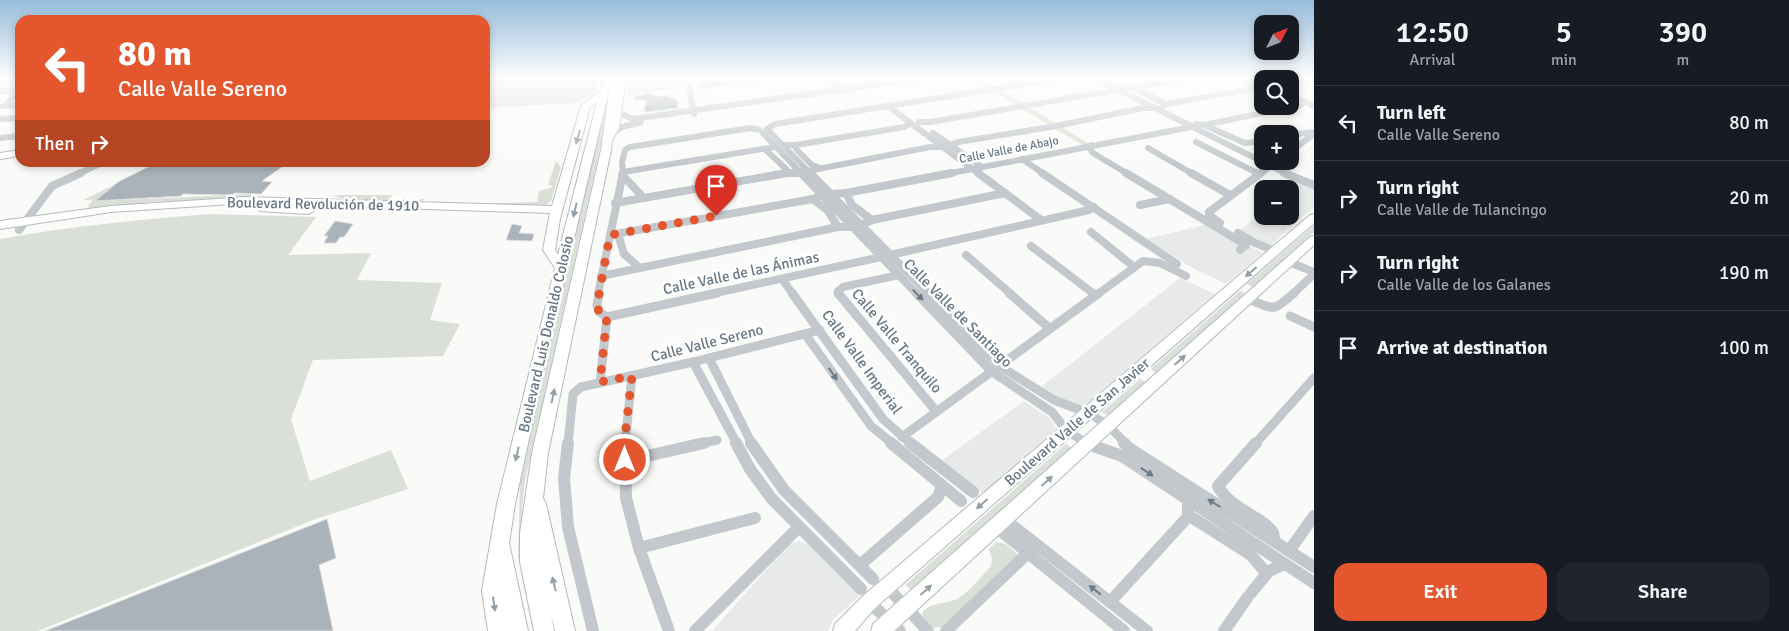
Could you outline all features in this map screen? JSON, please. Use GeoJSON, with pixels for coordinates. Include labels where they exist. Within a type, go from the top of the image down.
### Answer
{"type":"FeatureCollection","features":[{"type":"Feature","properties":{"kind":"main road"},"geometry":{"type":"LineString","coordinates":[[561,268],[549,250],[555,215],[586,106]]}},
{"type":"Feature","properties":{"kind":"main road","name":"Boulevard Luis Donaldo Colosio"},"geometry":{"type":"LineString","coordinates":[[498,631],[492,591],[506,504],[586,163],[602,106]]}},
{"type":"Feature","properties":{"kind":"main road","name":"Boulevard Luis Donaldo Colosio"},"geometry":{"type":"LineString","coordinates":[[544,631],[530,562],[529,533],[536,496],[540,454],[608,139],[607,106]]}},
{"type":"Feature","properties":{"kind":"main road","name":"Boulevard Luis Donaldo Colosio"},"geometry":{"type":"LineString","coordinates":[[608,139],[614,128],[617,106]]}},
{"type":"Feature","properties":{"kind":"main road"},"geometry":{"type":"LineString","coordinates":[[0,150],[15,148]]}},
{"type":"Feature","properties":{"kind":"main road"},"geometry":{"type":"LineString","coordinates":[[0,156],[15,154]]}},
{"type":"Feature","properties":{"kind":"main road"},"geometry":{"type":"LineString","coordinates":[[555,215],[564,206],[574,171],[586,163]]}},
{"type":"Feature","properties":{"kind":"main road","name":"Boulevard Revolución de 1910"},"geometry":{"type":"LineString","coordinates":[[0,225],[70,222],[161,209],[555,215]]}},
{"type":"Feature","properties":{"kind":"main road","name":"Boulevard Valle de San Javier"},"geometry":{"type":"LineString","coordinates":[[842,631],[865,596],[887,587],[1314,217]]}},
{"type":"Feature","properties":{"kind":"main road","name":"Boulevard Revolución de 1910"},"geometry":{"type":"LineString","coordinates":[[0,234],[22,225]]}},
{"type":"Feature","properties":{"kind":"main road","name":"Boulevard Valle de San Javier"},"geometry":{"type":"LineString","coordinates":[[890,628],[906,607],[1314,239]]}},
{"type":"Feature","properties":{"kind":"main road"},"geometry":{"type":"LineString","coordinates":[[1137,370],[1157,381]]}},
{"type":"Feature","properties":{"kind":"main road","name":"Boulevard Luis Donaldo Colosio"},"geometry":{"type":"LineString","coordinates":[[536,496],[551,574],[565,631]]}},
{"type":"Feature","properties":{"kind":"main road","name":"Boulevard Luis Donaldo Colosio"},"geometry":{"type":"LineString","coordinates":[[501,542],[518,631]]}},
{"type":"Feature","properties":{"kind":"street"},"geometry":{"type":"LineString","coordinates":[[692,106],[693,113]]}},
{"type":"Feature","properties":{"kind":"street"},"geometry":{"type":"LineString","coordinates":[[693,113],[735,106]]}},
{"type":"Feature","properties":{"kind":"street"},"geometry":{"type":"LineString","coordinates":[[608,139],[622,127],[633,121],[735,106]]}},
{"type":"Feature","properties":{"kind":"street","name":"Calle Valle de Santiago"},"geometry":{"type":"LineString","coordinates":[[885,106],[769,126],[767,129],[783,145],[791,158],[804,172],[857,226],[890,255],[994,368],[1066,406],[1088,413],[1108,426],[1125,452],[1188,500],[1314,583]]}},
{"type":"Feature","properties":{"kind":"street"},"geometry":{"type":"LineString","coordinates":[[889,106],[1041,220]]}},
{"type":"Feature","properties":{"kind":"street"},"geometry":{"type":"LineString","coordinates":[[897,106],[982,167]]}},
{"type":"Feature","properties":{"kind":"street"},"geometry":{"type":"LineString","coordinates":[[919,122],[930,122],[1019,106]]}},
{"type":"Feature","properties":{"kind":"street"},"geometry":{"type":"LineString","coordinates":[[1194,126],[1291,106]]}},
{"type":"Feature","properties":{"kind":"street"},"geometry":{"type":"LineString","coordinates":[[951,145],[958,142],[1051,127],[1143,108],[1161,107],[1194,126],[1254,154]]}},
{"type":"Feature","properties":{"kind":"street"},"geometry":{"type":"LineString","coordinates":[[616,112],[633,121]]}},
{"type":"Feature","properties":{"kind":"street"},"geometry":{"type":"LineString","coordinates":[[0,119],[15,118]]}},
{"type":"Feature","properties":{"kind":"street"},"geometry":{"type":"LineString","coordinates":[[930,122],[950,139],[958,142]]}},
{"type":"Feature","properties":{"kind":"street"},"geometry":{"type":"LineString","coordinates":[[783,145],[796,145],[904,127],[911,123]]}},
{"type":"Feature","properties":{"kind":"street"},"geometry":{"type":"LineString","coordinates":[[1204,125],[1239,142],[1254,143]]}},
{"type":"Feature","properties":{"kind":"street"},"geometry":{"type":"LineString","coordinates":[[1194,126],[1254,154]]}},
{"type":"Feature","properties":{"kind":"street","name":"Calle Valle de Abajo"},"geometry":{"type":"LineString","coordinates":[[1025,161],[1091,145],[1194,126]]}},
{"type":"Feature","properties":{"kind":"street"},"geometry":{"type":"LineString","coordinates":[[904,127],[929,143],[930,147]]}},
{"type":"Feature","properties":{"kind":"street"},"geometry":{"type":"LineString","coordinates":[[600,382],[607,316],[599,312],[597,305],[601,276],[614,234],[616,203],[623,174],[622,162],[625,150],[630,147],[750,128],[756,129]]}},
{"type":"Feature","properties":{"kind":"street","name":"Calle Valle de Santiago"},"geometry":{"type":"LineString","coordinates":[[756,129],[775,147],[791,158]]}},
{"type":"Feature","properties":{"kind":"street"},"geometry":{"type":"LineString","coordinates":[[926,135],[934,133]]}},
{"type":"Feature","properties":{"kind":"street"},"geometry":{"type":"LineString","coordinates":[[1299,134],[1314,133]]}},
{"type":"Feature","properties":{"kind":"street"},"geometry":{"type":"LineString","coordinates":[[1299,145],[1314,133]]}},
{"type":"Feature","properties":{"kind":"street"},"geometry":{"type":"LineString","coordinates":[[0,138],[15,136]]}},
{"type":"Feature","properties":{"kind":"street"},"geometry":{"type":"LineString","coordinates":[[1196,142],[1259,174]]}},
{"type":"Feature","properties":{"kind":"street"},"geometry":{"type":"LineString","coordinates":[[796,145],[796,149],[812,165],[818,167]]}},
{"type":"Feature","properties":{"kind":"street"},"geometry":{"type":"LineString","coordinates":[[1091,145],[1090,149],[1093,153],[1246,245],[1240,250]]}},
{"type":"Feature","properties":{"kind":"street"},"geometry":{"type":"LineString","coordinates":[[623,174],[775,147]]}},
{"type":"Feature","properties":{"kind":"street"},"geometry":{"type":"LineString","coordinates":[[616,203],[787,173],[804,172],[818,167],[930,147],[942,147]]}},
{"type":"Feature","properties":{"kind":"street"},"geometry":{"type":"LineString","coordinates":[[1148,148],[1230,194]]}},
{"type":"Feature","properties":{"kind":"street"},"geometry":{"type":"LineString","coordinates":[[766,150],[786,169],[787,173]]}},
{"type":"Feature","properties":{"kind":"street","name":"Calle Valle de Abajo"},"geometry":{"type":"LineString","coordinates":[[826,194],[846,193],[982,167],[1084,152],[1093,153]]}},
{"type":"Feature","properties":{"kind":"street"},"geometry":{"type":"LineString","coordinates":[[1025,161],[1177,264]]}},
{"type":"Feature","properties":{"kind":"street"},"geometry":{"type":"LineString","coordinates":[[22,225],[52,186],[93,167]]}},
{"type":"Feature","properties":{"kind":"street"},"geometry":{"type":"LineString","coordinates":[[1264,170],[1230,194],[1209,212],[1209,215],[1255,243],[1275,251]]}},
{"type":"Feature","properties":{"kind":"street"},"geometry":{"type":"LineString","coordinates":[[1288,170],[1314,182]]}},
{"type":"Feature","properties":{"kind":"street"},"geometry":{"type":"LineString","coordinates":[[623,174],[644,198]]}},
{"type":"Feature","properties":{"kind":"street"},"geometry":{"type":"LineString","coordinates":[[846,193],[847,199],[863,215],[872,220]]}},
{"type":"Feature","properties":{"kind":"street"},"geometry":{"type":"LineString","coordinates":[[601,276],[838,227],[857,226],[872,220],[1005,193]]}},
{"type":"Feature","properties":{"kind":"street"},"geometry":{"type":"LineString","coordinates":[[614,234],[813,199],[826,194]]}},
{"type":"Feature","properties":{"kind":"street"},"geometry":{"type":"LineString","coordinates":[[813,199],[821,203],[837,222],[838,227]]}},
{"type":"Feature","properties":{"kind":"street"},"geometry":{"type":"LineString","coordinates":[[1140,205],[1170,199]]}},
{"type":"Feature","properties":{"kind":"street"},"geometry":{"type":"LineString","coordinates":[[890,255],[1094,207]]}},
{"type":"Feature","properties":{"kind":"street","name":"Calle Valle de Santiago"},"geometry":{"type":"LineString","coordinates":[[857,226],[881,257],[899,276],[994,368],[1056,415],[1067,431],[1087,444],[1125,452],[1314,566]]}},
{"type":"Feature","properties":{"kind":"street"},"geometry":{"type":"LineString","coordinates":[[1090,232],[1134,267]]}},
{"type":"Feature","properties":{"kind":"street"},"geometry":{"type":"LineString","coordinates":[[614,234],[627,258],[640,268]]}},
{"type":"Feature","properties":{"kind":"street"},"geometry":{"type":"LineString","coordinates":[[1031,246],[1095,295]]}},
{"type":"Feature","properties":{"kind":"street"},"geometry":{"type":"LineString","coordinates":[[966,255],[1049,328]]}},
{"type":"Feature","properties":{"kind":"street","name":"Calle Valle de las Ánimas"},"geometry":{"type":"LineString","coordinates":[[607,316],[881,257]]}},
{"type":"Feature","properties":{"kind":"street"},"geometry":{"type":"LineString","coordinates":[[902,437],[1143,261],[1150,261],[1186,276]]}},
{"type":"Feature","properties":{"kind":"street"},"geometry":{"type":"LineString","coordinates":[[1248,299],[1276,309],[1279,308],[1314,273],[1289,262]]}},
{"type":"Feature","properties":{"kind":"street","name":"Calle Valle Tranquilo"},"geometry":{"type":"LineString","coordinates":[[899,276],[843,287],[838,291],[838,295],[936,411]]}},
{"type":"Feature","properties":{"kind":"street","name":"Calle Valle Imperial"},"geometry":{"type":"LineString","coordinates":[[782,279],[883,419],[902,437],[973,492]]}},
{"type":"Feature","properties":{"kind":"street"},"geometry":{"type":"LineString","coordinates":[[1290,316],[1314,327]]}},
{"type":"Feature","properties":{"kind":"street","name":"Calle Valle Sereno"},"geometry":{"type":"LineString","coordinates":[[593,631],[568,527],[564,478],[573,394],[581,387],[600,382],[693,362],[820,330]]}},
{"type":"Feature","properties":{"kind":"street","name":"Calle Valle Imperial"},"geometry":{"type":"LineString","coordinates":[[805,334],[871,426],[961,501]]}},
{"type":"Feature","properties":{"kind":"street"},"geometry":{"type":"LineString","coordinates":[[708,358],[728,400],[763,463],[784,490],[873,578]]}},
{"type":"Feature","properties":{"kind":"street"},"geometry":{"type":"LineString","coordinates":[[693,362],[750,469],[771,498],[865,596],[890,628]]}},
{"type":"Feature","properties":{"kind":"street"},"geometry":{"type":"LineString","coordinates":[[632,376],[625,436],[626,498],[639,548],[670,631]]}},
{"type":"Feature","properties":{"kind":"street"},"geometry":{"type":"LineString","coordinates":[[1274,541],[1274,534],[1269,528],[1226,499],[1218,486],[1314,378]]}},
{"type":"Feature","properties":{"kind":"street"},"geometry":{"type":"LineString","coordinates":[[1056,415],[1066,406]]}},
{"type":"Feature","properties":{"kind":"street"},"geometry":{"type":"LineString","coordinates":[[625,460],[717,440]]}},
{"type":"Feature","properties":{"kind":"street"},"geometry":{"type":"LineString","coordinates":[[860,565],[938,497],[942,486]]}},
{"type":"Feature","properties":{"kind":"street"},"geometry":{"type":"LineString","coordinates":[[1110,602],[1186,518],[1188,500]]}},
{"type":"Feature","properties":{"kind":"street"},"geometry":{"type":"LineString","coordinates":[[1289,551],[1314,516]]}},
{"type":"Feature","properties":{"kind":"street"},"geometry":{"type":"LineString","coordinates":[[639,548],[755,518]]}},
{"type":"Feature","properties":{"kind":"street"},"geometry":{"type":"LineString","coordinates":[[1186,518],[1251,555],[1266,572]]}},
{"type":"Feature","properties":{"kind":"street"},"geometry":{"type":"LineString","coordinates":[[1000,523],[1027,554],[1124,631]]}},
{"type":"Feature","properties":{"kind":"street"},"geometry":{"type":"LineString","coordinates":[[1000,523],[1147,631]]}},
{"type":"Feature","properties":{"kind":"street"},"geometry":{"type":"LineString","coordinates":[[695,631],[799,527]]}},
{"type":"Feature","properties":{"kind":"street"},"geometry":{"type":"LineString","coordinates":[[946,631],[1027,554]]}},
{"type":"Feature","properties":{"kind":"street"},"geometry":{"type":"LineString","coordinates":[[1224,631],[1266,572],[1274,566],[1284,564]]}},
{"type":"Feature","properties":{"kind":"street"},"geometry":{"type":"LineString","coordinates":[[887,587],[928,631]]}},
{"type":"Feature","properties":{"kind":"shaded area"},"geometry":{"type":"Polygon","coordinates":[[[607,106],[604,130],[525,481],[522,507],[521,557],[518,558],[520,481],[530,426],[599,130],[607,106]]]}},
{"type":"Feature","properties":{"kind":"shaded area"},"geometry":{"type":"Polygon","coordinates":[[[1018,106],[1028,106],[1091,145],[1084,146],[1018,106]]]}},
{"type":"Feature","properties":{"kind":"shaded area"},"geometry":{"type":"Polygon","coordinates":[[[556,161],[561,167],[551,201],[546,205],[459,204],[537,202],[539,191],[551,188],[552,185],[548,185],[556,161]]]}},
{"type":"Feature","properties":{"kind":"shaded area"},"geometry":{"type":"Polygon","coordinates":[[[1299,183],[1314,188],[1314,207],[1299,220],[1299,183]]]}},
{"type":"Feature","properties":{"kind":"shaded area"},"geometry":{"type":"Polygon","coordinates":[[[115,186],[99,201],[253,194],[251,198],[151,202],[87,209],[92,200],[83,200],[115,186]]]}},
{"type":"Feature","properties":{"kind":"shaded area"},"geometry":{"type":"Polygon","coordinates":[[[332,195],[392,195],[390,200],[425,199],[420,202],[346,200],[332,195]]]}},
{"type":"Feature","properties":{"kind":"shaded area"},"geometry":{"type":"Polygon","coordinates":[[[305,205],[402,209],[387,211],[289,207],[305,205]]]}},
{"type":"Feature","properties":{"kind":"shaded area"},"geometry":{"type":"Polygon","coordinates":[[[210,214],[316,217],[288,255],[371,253],[357,280],[442,283],[430,320],[460,324],[443,356],[313,360],[291,419],[310,481],[391,450],[408,489],[313,520],[38,631],[0,631],[0,239],[78,227],[210,214]]]}},
{"type":"Feature","properties":{"kind":"shaded area"},"geometry":{"type":"Polygon","coordinates":[[[1254,219],[1254,225],[1294,225],[1270,246],[1239,231],[1254,219]]]}},
{"type":"Feature","properties":{"kind":"shaded area"},"geometry":{"type":"Polygon","coordinates":[[[1205,225],[1235,243],[1239,241],[1263,253],[1226,284],[1196,270],[1146,239],[1205,225]]]}},
{"type":"Feature","properties":{"kind":"shaded area"},"geometry":{"type":"Polygon","coordinates":[[[1314,225],[1314,232],[1252,287],[1247,284],[1314,225]]]}},
{"type":"Feature","properties":{"kind":"shaded area"},"geometry":{"type":"Polygon","coordinates":[[[1180,278],[1215,294],[1084,406],[1074,405],[1041,387],[1180,278]]]}},
{"type":"Feature","properties":{"kind":"shaded area"},"geometry":{"type":"Polygon","coordinates":[[[1240,291],[1245,293],[1156,373],[1151,369],[1240,291]]]}},
{"type":"Feature","properties":{"kind":"shaded area"},"geometry":{"type":"Polygon","coordinates":[[[1140,379],[1146,382],[1108,416],[1102,412],[1140,379]]]}},
{"type":"Feature","properties":{"kind":"shaded area"},"geometry":{"type":"Polygon","coordinates":[[[1024,401],[1050,418],[1057,429],[983,494],[940,462],[1024,401]]]}},
{"type":"Feature","properties":{"kind":"shaded area"},"geometry":{"type":"Polygon","coordinates":[[[1066,444],[1072,448],[911,590],[905,585],[1066,444]]]}},
{"type":"Feature","properties":{"kind":"shaded area"},"geometry":{"type":"Polygon","coordinates":[[[799,541],[810,545],[859,596],[833,620],[828,631],[712,631],[789,544],[799,541]]]}},
{"type":"Feature","properties":{"kind":"shaded area"},"geometry":{"type":"Polygon","coordinates":[[[996,542],[1006,544],[1018,555],[942,627],[933,628],[924,620],[922,613],[934,605],[961,597],[970,589],[991,566],[992,559],[989,549],[996,542]]]}},
{"type":"Feature","properties":{"kind":"building"},"geometry":{"type":"Polygon","coordinates":[[[645,106],[677,106],[646,112],[644,110],[645,106]]]}},
{"type":"Feature","properties":{"kind":"building"},"geometry":{"type":"Polygon","coordinates":[[[148,167],[282,167],[262,181],[272,182],[261,194],[183,194],[181,196],[95,201],[118,182],[148,167]]]}},
{"type":"Feature","properties":{"kind":"building"},"geometry":{"type":"Polygon","coordinates":[[[335,221],[353,224],[344,237],[340,237],[336,243],[324,243],[328,236],[324,236],[335,221]]]}},
{"type":"Feature","properties":{"kind":"building"},"geometry":{"type":"Polygon","coordinates":[[[512,224],[522,226],[519,233],[534,234],[532,241],[506,240],[512,224]]]}},
{"type":"Feature","properties":{"kind":"building"},"geometry":{"type":"Polygon","coordinates":[[[327,519],[336,558],[319,565],[333,631],[45,631],[327,519]]]}},
{"type":"Feature","properties":{"kind":"route"},"geometry":{"type":"LineString","coordinates":[[625,460],[625,436],[632,376],[600,382],[607,316],[599,312],[597,305],[610,235],[716,216]]}}]}
